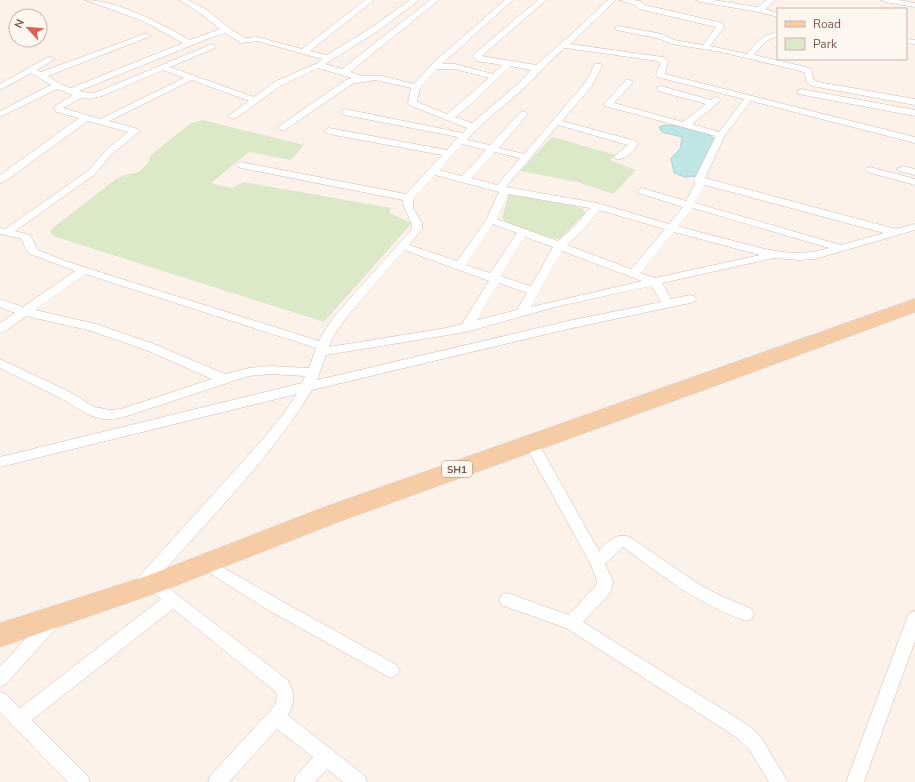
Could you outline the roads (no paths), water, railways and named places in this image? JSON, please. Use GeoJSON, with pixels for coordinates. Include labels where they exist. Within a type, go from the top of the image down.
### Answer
{"type":"FeatureCollection","features":[{"type":"Feature","properties":{"kind":"main road","name":"SH1"},"geometry":{"type":"LineString","coordinates":[[0,635],[146,585],[330,515],[716,378],[915,305]]}},
{"type":"Feature","properties":{"kind":"street"},"geometry":{"type":"LineString","coordinates":[[90,0],[146,19],[189,42]]}},
{"type":"Feature","properties":{"kind":"street"},"geometry":{"type":"LineString","coordinates":[[183,0],[203,11],[226,30],[244,42],[257,39],[329,58]]}},
{"type":"Feature","properties":{"kind":"street"},"geometry":{"type":"LineString","coordinates":[[303,52],[370,0]]}},
{"type":"Feature","properties":{"kind":"street"},"geometry":{"type":"LineString","coordinates":[[233,116],[279,84],[317,65],[375,29],[415,0]]}},
{"type":"Feature","properties":{"kind":"street"},"geometry":{"type":"LineString","coordinates":[[344,72],[435,0]]}},
{"type":"Feature","properties":{"kind":"street"},"geometry":{"type":"LineString","coordinates":[[509,0],[468,35],[416,87],[413,94],[412,103],[448,118],[466,135],[492,149],[526,157]]}},
{"type":"Feature","properties":{"kind":"street"},"geometry":{"type":"LineString","coordinates":[[537,68],[480,59],[477,58],[477,55],[542,0]]}},
{"type":"Feature","properties":{"kind":"street"},"geometry":{"type":"LineString","coordinates":[[217,782],[276,717],[285,705],[287,698],[286,693],[282,686],[172,600],[146,585],[268,443],[307,388],[328,334],[342,315],[417,229],[417,223],[408,208],[408,198],[466,135],[522,85],[537,68],[580,31],[609,0]]}},
{"type":"Feature","properties":{"kind":"street"},"geometry":{"type":"LineString","coordinates":[[623,0],[637,3],[642,7],[720,25],[705,47]]}},
{"type":"Feature","properties":{"kind":"street"},"geometry":{"type":"LineString","coordinates":[[700,0],[759,10],[777,15]]}},
{"type":"Feature","properties":{"kind":"street"},"geometry":{"type":"LineString","coordinates":[[759,10],[771,0]]}},
{"type":"Feature","properties":{"kind":"street"},"geometry":{"type":"LineString","coordinates":[[885,5],[915,5]]}},
{"type":"Feature","properties":{"kind":"street"},"geometry":{"type":"LineString","coordinates":[[619,28],[659,36],[672,42],[705,47],[808,71],[810,74],[809,80],[815,84],[915,102]]}},
{"type":"Feature","properties":{"kind":"street"},"geometry":{"type":"LineString","coordinates":[[4,234],[91,173],[112,150],[135,131],[59,110],[58,108],[76,93],[189,42],[226,30]]}},
{"type":"Feature","properties":{"kind":"street"},"geometry":{"type":"LineString","coordinates":[[749,57],[766,37],[770,34],[777,35]]}},
{"type":"Feature","properties":{"kind":"street"},"geometry":{"type":"LineString","coordinates":[[42,75],[147,36]]}},
{"type":"Feature","properties":{"kind":"street"},"geometry":{"type":"LineString","coordinates":[[563,45],[660,59],[664,61],[660,75],[725,93],[915,140]]}},
{"type":"Feature","properties":{"kind":"street"},"geometry":{"type":"LineString","coordinates":[[32,70],[53,81],[56,85],[76,93],[89,96],[99,94],[212,46]]}},
{"type":"Feature","properties":{"kind":"street"},"geometry":{"type":"LineString","coordinates":[[0,86],[51,59]]}},
{"type":"Feature","properties":{"kind":"street"},"geometry":{"type":"LineString","coordinates":[[448,118],[468,102],[509,63]]}},
{"type":"Feature","properties":{"kind":"street"},"geometry":{"type":"LineString","coordinates":[[317,65],[322,65],[360,78]]}},
{"type":"Feature","properties":{"kind":"street"},"geometry":{"type":"LineString","coordinates":[[162,66],[255,100]]}},
{"type":"Feature","properties":{"kind":"street"},"geometry":{"type":"LineString","coordinates":[[435,67],[455,66],[495,77]]}},
{"type":"Feature","properties":{"kind":"street"},"geometry":{"type":"LineString","coordinates":[[459,266],[491,220],[502,189],[526,157],[589,84],[598,66]]}},
{"type":"Feature","properties":{"kind":"street"},"geometry":{"type":"LineString","coordinates":[[282,128],[349,82],[360,78],[369,76],[416,87]]}},
{"type":"Feature","properties":{"kind":"street"},"geometry":{"type":"LineString","coordinates":[[102,121],[192,77]]}},
{"type":"Feature","properties":{"kind":"street"},"geometry":{"type":"LineString","coordinates":[[629,82],[608,104],[721,135]]}},
{"type":"Feature","properties":{"kind":"street"},"geometry":{"type":"LineString","coordinates":[[0,114],[56,85]]}},
{"type":"Feature","properties":{"kind":"street"},"geometry":{"type":"LineString","coordinates":[[661,89],[712,103]]}},
{"type":"Feature","properties":{"kind":"street"},"geometry":{"type":"LineString","coordinates":[[801,92],[915,113]]}},
{"type":"Feature","properties":{"kind":"street"},"geometry":{"type":"LineString","coordinates":[[685,125],[725,93]]}},
{"type":"Feature","properties":{"kind":"street"},"geometry":{"type":"LineString","coordinates":[[633,274],[672,228],[689,204],[700,184],[699,180],[721,135],[749,98]]}},
{"type":"Feature","properties":{"kind":"street"},"geometry":{"type":"LineString","coordinates":[[345,112],[466,135]]}},
{"type":"Feature","properties":{"kind":"street"},"geometry":{"type":"LineString","coordinates":[[465,179],[524,114]]}},
{"type":"Feature","properties":{"kind":"street"},"geometry":{"type":"LineString","coordinates":[[0,180],[86,117]]}},
{"type":"Feature","properties":{"kind":"street"},"geometry":{"type":"LineString","coordinates":[[556,122],[633,143],[632,147],[619,157]]}},
{"type":"Feature","properties":{"kind":"street"},"geometry":{"type":"LineString","coordinates":[[329,132],[449,153]]}},
{"type":"Feature","properties":{"kind":"street"},"geometry":{"type":"LineString","coordinates":[[242,165],[408,198]]}},
{"type":"Feature","properties":{"kind":"street"},"geometry":{"type":"LineString","coordinates":[[902,169],[915,172]]}},
{"type":"Feature","properties":{"kind":"street"},"geometry":{"type":"LineString","coordinates":[[870,170],[915,182]]}},
{"type":"Feature","properties":{"kind":"street"},"geometry":{"type":"LineString","coordinates":[[432,171],[502,189],[597,206],[672,228],[775,255],[809,257],[915,227]]}},
{"type":"Feature","properties":{"kind":"street"},"geometry":{"type":"LineString","coordinates":[[699,180],[896,232]]}},
{"type":"Feature","properties":{"kind":"street"},"geometry":{"type":"LineString","coordinates":[[642,191],[840,248]]}},
{"type":"Feature","properties":{"kind":"street"},"geometry":{"type":"LineString","coordinates":[[522,312],[560,245],[580,227],[597,206]]}},
{"type":"Feature","properties":{"kind":"street"},"geometry":{"type":"LineString","coordinates":[[491,220],[654,282],[668,304]]}},
{"type":"Feature","properties":{"kind":"street"},"geometry":{"type":"LineString","coordinates":[[466,328],[523,232]]}},
{"type":"Feature","properties":{"kind":"street"},"geometry":{"type":"LineString","coordinates":[[4,234],[26,238],[29,241],[30,248],[34,252],[83,271],[322,349],[466,328],[522,312],[775,255]]}},
{"type":"Feature","properties":{"kind":"street"},"geometry":{"type":"LineString","coordinates":[[403,246],[494,279],[534,291]]}},
{"type":"Feature","properties":{"kind":"street"},"geometry":{"type":"LineString","coordinates":[[0,329],[83,271]]}},
{"type":"Feature","properties":{"kind":"street"},"geometry":{"type":"LineString","coordinates":[[0,462],[568,325],[690,299]]}},
{"type":"Feature","properties":{"kind":"street"},"geometry":{"type":"LineString","coordinates":[[0,303],[24,312],[66,320],[150,347],[224,379]]}},
{"type":"Feature","properties":{"kind":"street"},"geometry":{"type":"LineString","coordinates":[[0,362],[65,395],[90,411],[110,415],[122,413],[248,372],[271,370],[313,372]]}},
{"type":"Feature","properties":{"kind":"street"},"geometry":{"type":"LineString","coordinates":[[531,443],[606,581],[605,586],[572,623]]}},
{"type":"Feature","properties":{"kind":"street"},"geometry":{"type":"LineString","coordinates":[[597,562],[618,542],[625,541],[691,588],[711,599],[746,614]]}},
{"type":"Feature","properties":{"kind":"street"},"geometry":{"type":"LineString","coordinates":[[205,563],[274,605],[391,670]]}},
{"type":"Feature","properties":{"kind":"street"},"geometry":{"type":"LineString","coordinates":[[19,719],[172,600]]}},
{"type":"Feature","properties":{"kind":"street"},"geometry":{"type":"LineString","coordinates":[[507,600],[572,623],[742,731],[755,743],[779,782]]}},
{"type":"Feature","properties":{"kind":"street"},"geometry":{"type":"LineString","coordinates":[[0,679],[56,616]]}},
{"type":"Feature","properties":{"kind":"street"},"geometry":{"type":"LineString","coordinates":[[855,782],[915,618]]}},
{"type":"Feature","properties":{"kind":"street"},"geometry":{"type":"LineString","coordinates":[[0,700],[82,782]]}},
{"type":"Feature","properties":{"kind":"street"},"geometry":{"type":"LineString","coordinates":[[276,717],[358,782]]}},
{"type":"Feature","properties":{"kind":"street"},"geometry":{"type":"LineString","coordinates":[[302,782],[326,756]]}},
{"type":"Feature","properties":{"kind":"water"},"geometry":{"type":"Polygon","coordinates":[[[665,125],[685,127],[700,131],[711,136],[715,140],[701,170],[696,176],[685,177],[674,173],[671,158],[680,149],[682,137],[662,132],[659,127],[665,125]]]}}]}
